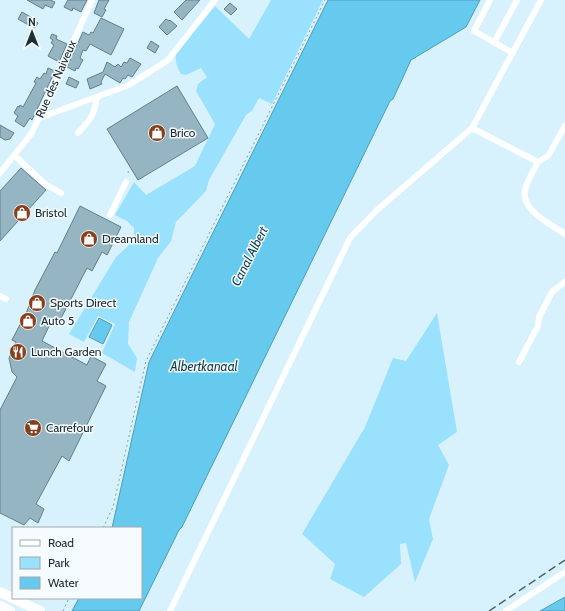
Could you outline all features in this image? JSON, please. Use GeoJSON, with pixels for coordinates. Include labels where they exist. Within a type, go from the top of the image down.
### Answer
{"type":"FeatureCollection","features":[{"type":"Feature","properties":{"kind":"highway"},"geometry":{"type":"LineString","coordinates":[[0,592],[12,597]]}},
{"type":"Feature","properties":{"kind":"highway"},"geometry":{"type":"LineString","coordinates":[[15,599],[40,611]]}},
{"type":"Feature","properties":{"kind":"street","name":"Rue des Naiveux"},"geometry":{"type":"LineString","coordinates":[[0,173],[30,134],[39,118],[92,0]]}},
{"type":"Feature","properties":{"kind":"street"},"geometry":{"type":"LineString","coordinates":[[39,118],[129,85],[168,60],[215,0]]}},
{"type":"Feature","properties":{"kind":"street"},"geometry":{"type":"LineString","coordinates":[[490,0],[474,31],[513,53]]}},
{"type":"Feature","properties":{"kind":"street"},"geometry":{"type":"LineString","coordinates":[[494,43],[517,0]]}},
{"type":"Feature","properties":{"kind":"street"},"geometry":{"type":"LineString","coordinates":[[170,611],[350,238],[378,210],[472,128],[541,0]]}},
{"type":"Feature","properties":{"kind":"street"},"geometry":{"type":"LineString","coordinates":[[78,133],[89,121],[95,111],[97,97]]}},
{"type":"Feature","properties":{"kind":"street"},"geometry":{"type":"LineString","coordinates":[[565,126],[548,156],[538,162],[525,190],[524,199],[530,211],[565,234]]}},
{"type":"Feature","properties":{"kind":"street"},"geometry":{"type":"LineString","coordinates":[[472,128],[538,162]]}},
{"type":"Feature","properties":{"kind":"street"},"geometry":{"type":"LineString","coordinates":[[14,155],[45,184],[61,192]]}},
{"type":"Feature","properties":{"kind":"street"},"geometry":{"type":"LineString","coordinates":[[110,215],[127,181]]}},
{"type":"Feature","properties":{"kind":"street"},"geometry":{"type":"LineString","coordinates":[[519,362],[538,326],[539,317],[552,292],[565,282]]}},
{"type":"Feature","properties":{"kind":"street"},"geometry":{"type":"LineString","coordinates":[[0,296],[6,299]]}},
{"type":"Feature","properties":{"kind":"street"},"geometry":{"type":"LineString","coordinates":[[506,611],[565,572]]}},
{"type":"Feature","properties":{"kind":"path"},"geometry":{"type":"LineString","coordinates":[[103,527],[113,507],[146,361],[325,0]]}},
{"type":"Feature","properties":{"kind":"path"},"geometry":{"type":"LineString","coordinates":[[127,181],[128,171]]}},
{"type":"Feature","properties":{"kind":"path"},"geometry":{"type":"LineString","coordinates":[[63,611],[69,599]]}},
{"type":"Feature","properties":{"kind":"green space"},"geometry":{"type":"Polygon","coordinates":[[[271,0],[323,0],[272,104],[259,98],[252,111],[246,115],[209,180],[206,191],[176,222],[171,241],[158,258],[129,322],[128,344],[137,358],[135,372],[102,353],[115,324],[98,316],[84,342],[69,334],[116,257],[128,246],[134,237],[134,228],[127,221],[115,215],[134,182],[146,195],[195,166],[215,124],[196,91],[198,84],[207,77],[201,68],[186,75],[181,74],[178,69],[176,54],[215,6],[249,39],[271,0]]]}},
{"type":"Feature","properties":{"kind":"green space"},"geometry":{"type":"Polygon","coordinates":[[[437,313],[457,432],[438,445],[449,465],[429,519],[433,539],[415,582],[406,543],[400,544],[401,564],[364,597],[330,579],[335,564],[302,534],[365,427],[393,358],[406,361],[437,313]]]}},
{"type":"Feature","properties":{"kind":"water","name":"Albertkanaal"},"geometry":{"type":"Polygon","coordinates":[[[328,0],[480,0],[466,27],[411,60],[182,527],[179,530],[139,611],[72,611],[78,599],[142,599],[142,527],[112,527],[149,362],[328,0]]]}},
{"type":"Feature","properties":{"kind":"water"},"geometry":{"type":"Polygon","coordinates":[[[99,318],[112,325],[103,344],[89,337],[99,318]]]}},
{"type":"Feature","properties":{"kind":"water"},"geometry":{"type":"Polygon","coordinates":[[[565,597],[565,611],[540,611],[565,597]]]}},
{"type":"Feature","properties":{"kind":"building"},"geometry":{"type":"Polygon","coordinates":[[[27,0],[50,0],[55,2],[52,8],[45,5],[43,9],[27,0]]]}},
{"type":"Feature","properties":{"kind":"building"},"geometry":{"type":"Polygon","coordinates":[[[68,0],[87,0],[81,12],[73,8],[72,11],[64,7],[68,0]]]}},
{"type":"Feature","properties":{"kind":"building"},"geometry":{"type":"Polygon","coordinates":[[[99,0],[109,0],[102,17],[94,13],[99,0]]]}},
{"type":"Feature","properties":{"kind":"building"},"geometry":{"type":"Polygon","coordinates":[[[186,0],[200,0],[182,20],[174,12],[186,0]]]}},
{"type":"Feature","properties":{"kind":"building"},"geometry":{"type":"Polygon","coordinates":[[[230,3],[237,9],[231,15],[224,9],[230,3]]]}},
{"type":"Feature","properties":{"kind":"building"},"geometry":{"type":"Polygon","coordinates":[[[22,12],[36,20],[35,21],[38,23],[35,28],[18,19],[22,12]]]}},
{"type":"Feature","properties":{"kind":"building"},"geometry":{"type":"Polygon","coordinates":[[[101,18],[124,29],[111,55],[90,44],[86,51],[83,50],[80,58],[83,60],[78,69],[76,68],[75,71],[67,67],[83,32],[89,35],[91,32],[93,33],[101,18]]]}},
{"type":"Feature","properties":{"kind":"building"},"geometry":{"type":"Polygon","coordinates":[[[166,19],[169,21],[170,20],[177,26],[167,35],[159,27],[166,19]]]}},
{"type":"Feature","properties":{"kind":"building"},"geometry":{"type":"Polygon","coordinates":[[[52,34],[57,36],[56,39],[67,44],[59,62],[48,56],[54,45],[51,43],[53,40],[50,38],[52,34]]]}},
{"type":"Feature","properties":{"kind":"building"},"geometry":{"type":"Polygon","coordinates":[[[151,41],[159,46],[155,53],[147,48],[151,41]]]}},
{"type":"Feature","properties":{"kind":"building"},"geometry":{"type":"Polygon","coordinates":[[[130,58],[141,64],[132,77],[128,75],[125,79],[123,78],[120,83],[105,74],[101,82],[102,84],[90,89],[87,79],[103,72],[107,62],[115,67],[118,64],[121,67],[124,62],[127,63],[130,58]]]}},
{"type":"Feature","properties":{"kind":"building"},"geometry":{"type":"Polygon","coordinates":[[[48,68],[55,71],[32,120],[30,118],[24,127],[15,121],[18,116],[14,113],[18,106],[19,107],[20,105],[23,107],[36,83],[34,82],[37,77],[40,79],[44,73],[46,74],[48,68]]]}},
{"type":"Feature","properties":{"kind":"building"},"geometry":{"type":"Polygon","coordinates":[[[69,77],[79,82],[76,88],[66,84],[69,77]]]}},
{"type":"Feature","properties":{"kind":"building","name":"Brico"},"geometry":{"type":"Polygon","coordinates":[[[177,86],[208,138],[138,180],[107,129],[177,86]]]}},
{"type":"Feature","properties":{"kind":"building"},"geometry":{"type":"Polygon","coordinates":[[[0,125],[14,133],[10,139],[5,140],[0,137],[0,125]]]}},
{"type":"Feature","properties":{"kind":"building"},"geometry":{"type":"Polygon","coordinates":[[[21,168],[46,190],[0,241],[0,191],[21,168]]]}},
{"type":"Feature","properties":{"kind":"building"},"geometry":{"type":"Polygon","coordinates":[[[80,206],[121,227],[107,255],[102,252],[92,271],[87,268],[57,326],[51,322],[42,341],[87,365],[91,356],[106,364],[97,381],[106,386],[69,461],[62,456],[36,504],[44,509],[38,523],[30,518],[24,525],[0,513],[0,410],[17,377],[12,372],[9,358],[16,342],[12,340],[27,311],[35,290],[55,252],[57,253],[80,206]]]}},
{"type":"Feature","properties":{"kind":"railway"},"geometry":{"type":"LineString","coordinates":[[489,611],[565,560]]}},
{"type":"Feature","properties":{"kind":"place","name":"Brico"},"geometry":{"type":"Point","coordinates":[157,133]}},
{"type":"Feature","properties":{"kind":"place","name":"Bristol"},"geometry":{"type":"Point","coordinates":[22,213]}},
{"type":"Feature","properties":{"kind":"place","name":"Dreamland"},"geometry":{"type":"Point","coordinates":[89,239]}},
{"type":"Feature","properties":{"kind":"place","name":"Sports Direct"},"geometry":{"type":"Point","coordinates":[37,303]}},
{"type":"Feature","properties":{"kind":"place","name":"Auto 5"},"geometry":{"type":"Point","coordinates":[28,321]}},
{"type":"Feature","properties":{"kind":"place","name":"Lunch Garden"},"geometry":{"type":"Point","coordinates":[18,352]}},
{"type":"Feature","properties":{"kind":"place","name":"Carrefour"},"geometry":{"type":"Point","coordinates":[33,428]}},
{"type":"Feature","properties":{"kind":"water label","name":"Canal Albert"},"geometry":{"type":"Point","coordinates":[249,256]}}]}
